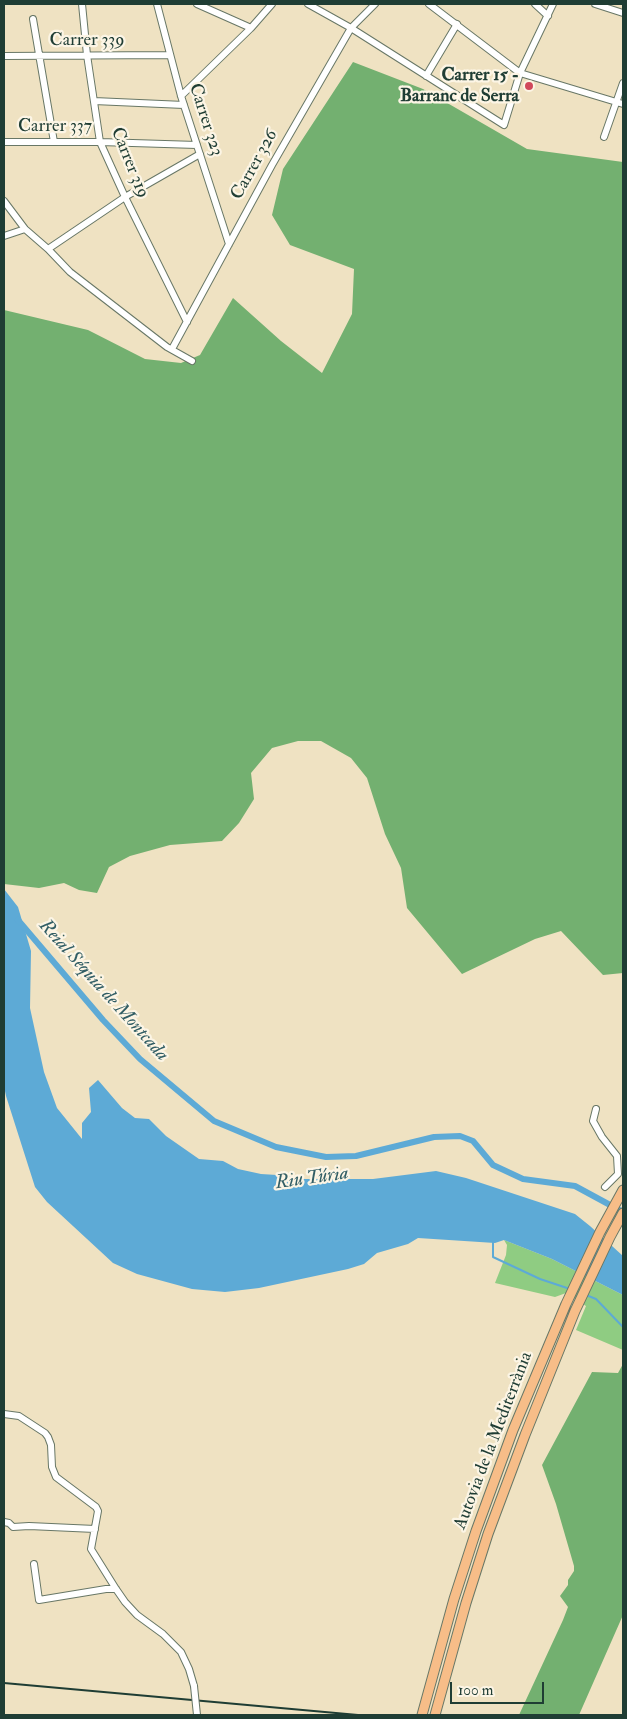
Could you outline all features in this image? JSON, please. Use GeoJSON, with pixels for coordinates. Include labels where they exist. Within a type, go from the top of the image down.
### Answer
{"type":"FeatureCollection","features":[{"type":"Feature","properties":{"kind":"highway","name":"Autovia de la Mediterrània"},"geometry":{"type":"LineString","coordinates":[[422,1715],[454,1599],[476,1531],[513,1430],[566,1304],[600,1232],[623,1190]]}},
{"type":"Feature","properties":{"kind":"highway","name":"Autovia de la Mediterrània"},"geometry":{"type":"LineString","coordinates":[[435,1715],[466,1603],[488,1534],[550,1370],[575,1311],[623,1213]]}},
{"type":"Feature","properties":{"kind":"street","name":"Carrer 319"},"geometry":{"type":"LineString","coordinates":[[82,4],[87,56],[100,142],[187,322]]}},
{"type":"Feature","properties":{"kind":"street","name":"Carrer 323"},"geometry":{"type":"LineString","coordinates":[[157,4],[181,96],[230,244]]}},
{"type":"Feature","properties":{"kind":"street"},"geometry":{"type":"LineString","coordinates":[[197,4],[251,28]]}},
{"type":"Feature","properties":{"kind":"street"},"geometry":{"type":"LineString","coordinates":[[181,96],[251,28],[272,4]]}},
{"type":"Feature","properties":{"kind":"street"},"geometry":{"type":"LineString","coordinates":[[308,4],[351,28],[504,125],[520,73],[553,4]]}},
{"type":"Feature","properties":{"kind":"street","name":"Carrer 326"},"geometry":{"type":"LineString","coordinates":[[172,350],[272,164],[351,28],[375,4]]}},
{"type":"Feature","properties":{"kind":"street"},"geometry":{"type":"LineString","coordinates":[[429,4],[520,73],[623,104]]}},
{"type":"Feature","properties":{"kind":"street"},"geometry":{"type":"LineString","coordinates":[[535,4],[548,16]]}},
{"type":"Feature","properties":{"kind":"street"},"geometry":{"type":"LineString","coordinates":[[594,4],[623,13]]}},
{"type":"Feature","properties":{"kind":"street"},"geometry":{"type":"LineString","coordinates":[[33,19],[54,142]]}},
{"type":"Feature","properties":{"kind":"street"},"geometry":{"type":"LineString","coordinates":[[426,76],[457,24]]}},
{"type":"Feature","properties":{"kind":"street","name":"Carrer 339"},"geometry":{"type":"LineString","coordinates":[[4,56],[170,55]]}},
{"type":"Feature","properties":{"kind":"street"},"geometry":{"type":"LineString","coordinates":[[604,137],[623,83]]}},
{"type":"Feature","properties":{"kind":"street"},"geometry":{"type":"LineString","coordinates":[[94,101],[184,105]]}},
{"type":"Feature","properties":{"kind":"street","name":"Carrer 337"},"geometry":{"type":"LineString","coordinates":[[4,142],[197,145]]}},
{"type":"Feature","properties":{"kind":"street"},"geometry":{"type":"LineString","coordinates":[[48,249],[125,197],[200,154]]}},
{"type":"Feature","properties":{"kind":"street"},"geometry":{"type":"LineString","coordinates":[[4,201],[25,229],[70,272],[172,350],[192,362]]}},
{"type":"Feature","properties":{"kind":"street"},"geometry":{"type":"LineString","coordinates":[[4,236],[25,229]]}},
{"type":"Feature","properties":{"kind":"street"},"geometry":{"type":"LineString","coordinates":[[596,1109],[593,1121],[602,1137],[617,1156],[618,1174],[605,1186]]}},
{"type":"Feature","properties":{"kind":"street"},"geometry":{"type":"LineString","coordinates":[[4,1414],[18,1416],[45,1433],[51,1445],[52,1467],[56,1477],[96,1507],[98,1511],[91,1549],[116,1590],[137,1615],[163,1634],[180,1652],[189,1669],[194,1686],[197,1715]]}},
{"type":"Feature","properties":{"kind":"street"},"geometry":{"type":"LineString","coordinates":[[4,1522],[9,1523],[13,1527],[95,1529]]}},
{"type":"Feature","properties":{"kind":"street"},"geometry":{"type":"LineString","coordinates":[[34,1564],[39,1600],[106,1589],[116,1590]]}},
{"type":"Feature","properties":{"kind":"green space"},"geometry":{"type":"Polygon","coordinates":[[[353,62],[423,89],[527,149],[623,162],[623,973],[603,975],[561,931],[535,939],[462,974],[407,908],[401,868],[385,834],[367,778],[351,758],[321,741],[298,741],[272,748],[251,773],[254,799],[239,823],[222,841],[170,845],[130,856],[109,867],[97,893],[79,890],[64,883],[39,888],[4,884],[4,310],[88,330],[145,359],[181,363],[200,355],[233,298],[281,341],[322,373],[352,314],[354,269],[290,245],[272,215],[283,169],[353,62]]]}},
{"type":"Feature","properties":{"kind":"green space"},"geometry":{"type":"Polygon","coordinates":[[[504,1240],[552,1259],[623,1295],[623,1350],[576,1330],[586,1306],[566,1293],[555,1297],[495,1283],[506,1255],[507,1245],[504,1240]]]}},
{"type":"Feature","properties":{"kind":"green space"},"geometry":{"type":"Polygon","coordinates":[[[623,1364],[623,1615],[579,1715],[519,1715],[568,1607],[560,1596],[568,1585],[568,1580],[574,1571],[556,1504],[542,1465],[592,1372],[618,1373],[623,1364]]]}},
{"type":"Feature","properties":{"kind":"water","name":"Riu Túria"},"geometry":{"type":"Polygon","coordinates":[[[4,889],[18,907],[31,951],[30,1008],[44,1072],[57,1108],[82,1139],[82,1123],[91,1112],[89,1088],[98,1080],[122,1108],[135,1118],[149,1119],[166,1136],[199,1159],[223,1161],[238,1169],[261,1174],[293,1176],[304,1179],[373,1179],[436,1171],[466,1178],[575,1214],[623,1256],[623,1295],[552,1259],[504,1240],[495,1243],[418,1238],[408,1244],[377,1253],[364,1264],[348,1269],[259,1288],[225,1292],[192,1289],[137,1274],[113,1263],[47,1202],[35,1187],[6,1096],[4,1086],[4,889]]]}},
{"type":"Feature","properties":{"kind":"waterway","name":"Reial Séquia de Montcada"},"geometry":{"type":"LineString","coordinates":[[18,920],[103,1020],[140,1059],[214,1121],[276,1147],[326,1157],[356,1156],[434,1137],[460,1136],[473,1141],[493,1165],[523,1179],[575,1186],[623,1212]]}},
{"type":"Feature","properties":{"kind":"waterway"},"geometry":{"type":"LineString","coordinates":[[493,1242],[493,1257],[540,1279],[570,1289]]}},
{"type":"Feature","properties":{"kind":"waterway"},"geometry":{"type":"LineString","coordinates":[[586,1295],[596,1299],[623,1327]]}},
{"type":"Feature","properties":{"kind":"railway"},"geometry":{"type":"LineString","coordinates":[[4,1683],[358,1715]]}},
{"type":"Feature","properties":{"kind":"place","name":"Carrer 15 - Barranc de Serra"},"geometry":{"type":"Point","coordinates":[529,86]}}]}
